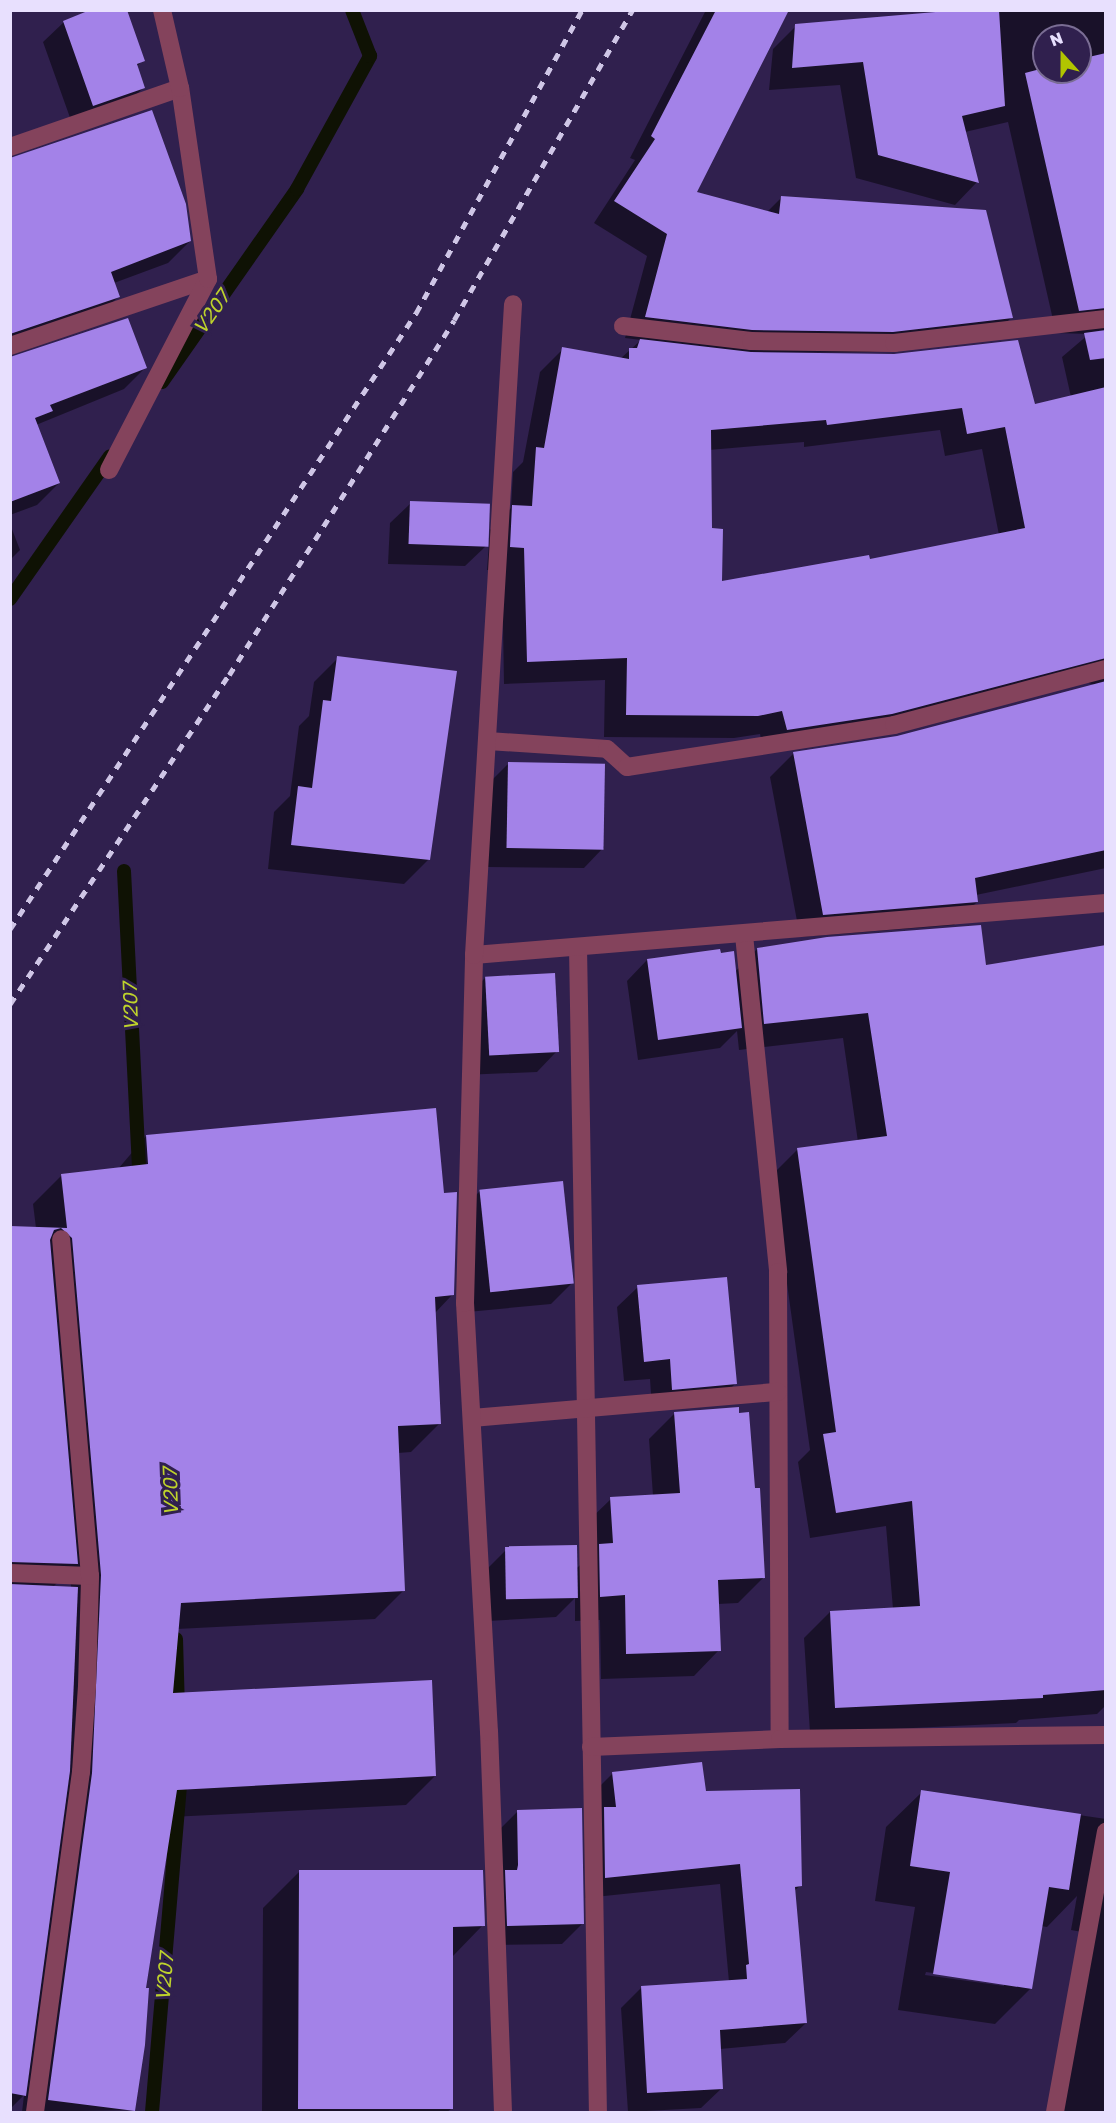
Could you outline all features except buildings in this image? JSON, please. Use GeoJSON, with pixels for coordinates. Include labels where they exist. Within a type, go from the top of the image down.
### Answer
{"type":"FeatureCollection","features":[{"type":"Feature","properties":{"kind":"street"},"geometry":{"type":"LineString","coordinates":[[109,470],[208,279],[180,88],[162,10]]}},
{"type":"Feature","properties":{"kind":"street"},"geometry":{"type":"LineString","coordinates":[[10,147],[180,88]]}},
{"type":"Feature","properties":{"kind":"street"},"geometry":{"type":"LineString","coordinates":[[10,346],[208,279]]}},
{"type":"Feature","properties":{"kind":"street"},"geometry":{"type":"LineString","coordinates":[[503,2112],[489,1732],[465,1303],[474,955],[513,304]]}},
{"type":"Feature","properties":{"kind":"street"},"geometry":{"type":"LineString","coordinates":[[623,326],[751,341],[894,343],[1106,319]]}},
{"type":"Feature","properties":{"kind":"street"},"geometry":{"type":"LineString","coordinates":[[488,741],[607,749],[627,767],[894,725],[1106,669]]}},
{"type":"Feature","properties":{"kind":"street"},"geometry":{"type":"LineString","coordinates":[[474,955],[744,935],[1106,903]]}},
{"type":"Feature","properties":{"kind":"street"},"geometry":{"type":"LineString","coordinates":[[744,935],[778,1272],[780,1739]]}},
{"type":"Feature","properties":{"kind":"street"},"geometry":{"type":"LineString","coordinates":[[578,947],[598,2112]]}},
{"type":"Feature","properties":{"kind":"street"},"geometry":{"type":"LineString","coordinates":[[35,2112],[81,1772],[90,1576],[61,1239]]}},
{"type":"Feature","properties":{"kind":"street"},"geometry":{"type":"LineString","coordinates":[[471,1418],[778,1392]]}},
{"type":"Feature","properties":{"kind":"street"},"geometry":{"type":"LineString","coordinates":[[10,1573],[90,1576]]}},
{"type":"Feature","properties":{"kind":"street"},"geometry":{"type":"LineString","coordinates":[[591,1747],[780,1739],[1106,1735]]}},
{"type":"Feature","properties":{"kind":"street"},"geometry":{"type":"LineString","coordinates":[[1055,2112],[1106,1832]]}},
{"type":"Feature","properties":{"kind":"waterway","name":"V207"},"geometry":{"type":"LineString","coordinates":[[162,382],[297,189],[370,56],[352,10]]}},
{"type":"Feature","properties":{"kind":"waterway","name":"V207"},"geometry":{"type":"LineString","coordinates":[[10,599],[110,456]]}},
{"type":"Feature","properties":{"kind":"waterway","name":"V207"},"geometry":{"type":"LineString","coordinates":[[124,871],[140,1184]]}},
{"type":"Feature","properties":{"kind":"waterway","name":"V207"},"geometry":{"type":"LineString","coordinates":[[176,1639],[178,1710]]}},
{"type":"Feature","properties":{"kind":"waterway","name":"V207"},"geometry":{"type":"LineString","coordinates":[[152,2112],[181,1771]]}},
{"type":"Feature","properties":{"kind":"railway"},"geometry":{"type":"LineString","coordinates":[[10,929],[416,313],[582,10]]}},
{"type":"Feature","properties":{"kind":"railway"},"geometry":{"type":"LineString","coordinates":[[10,1004],[229,675],[454,320],[632,10]]}}]}
